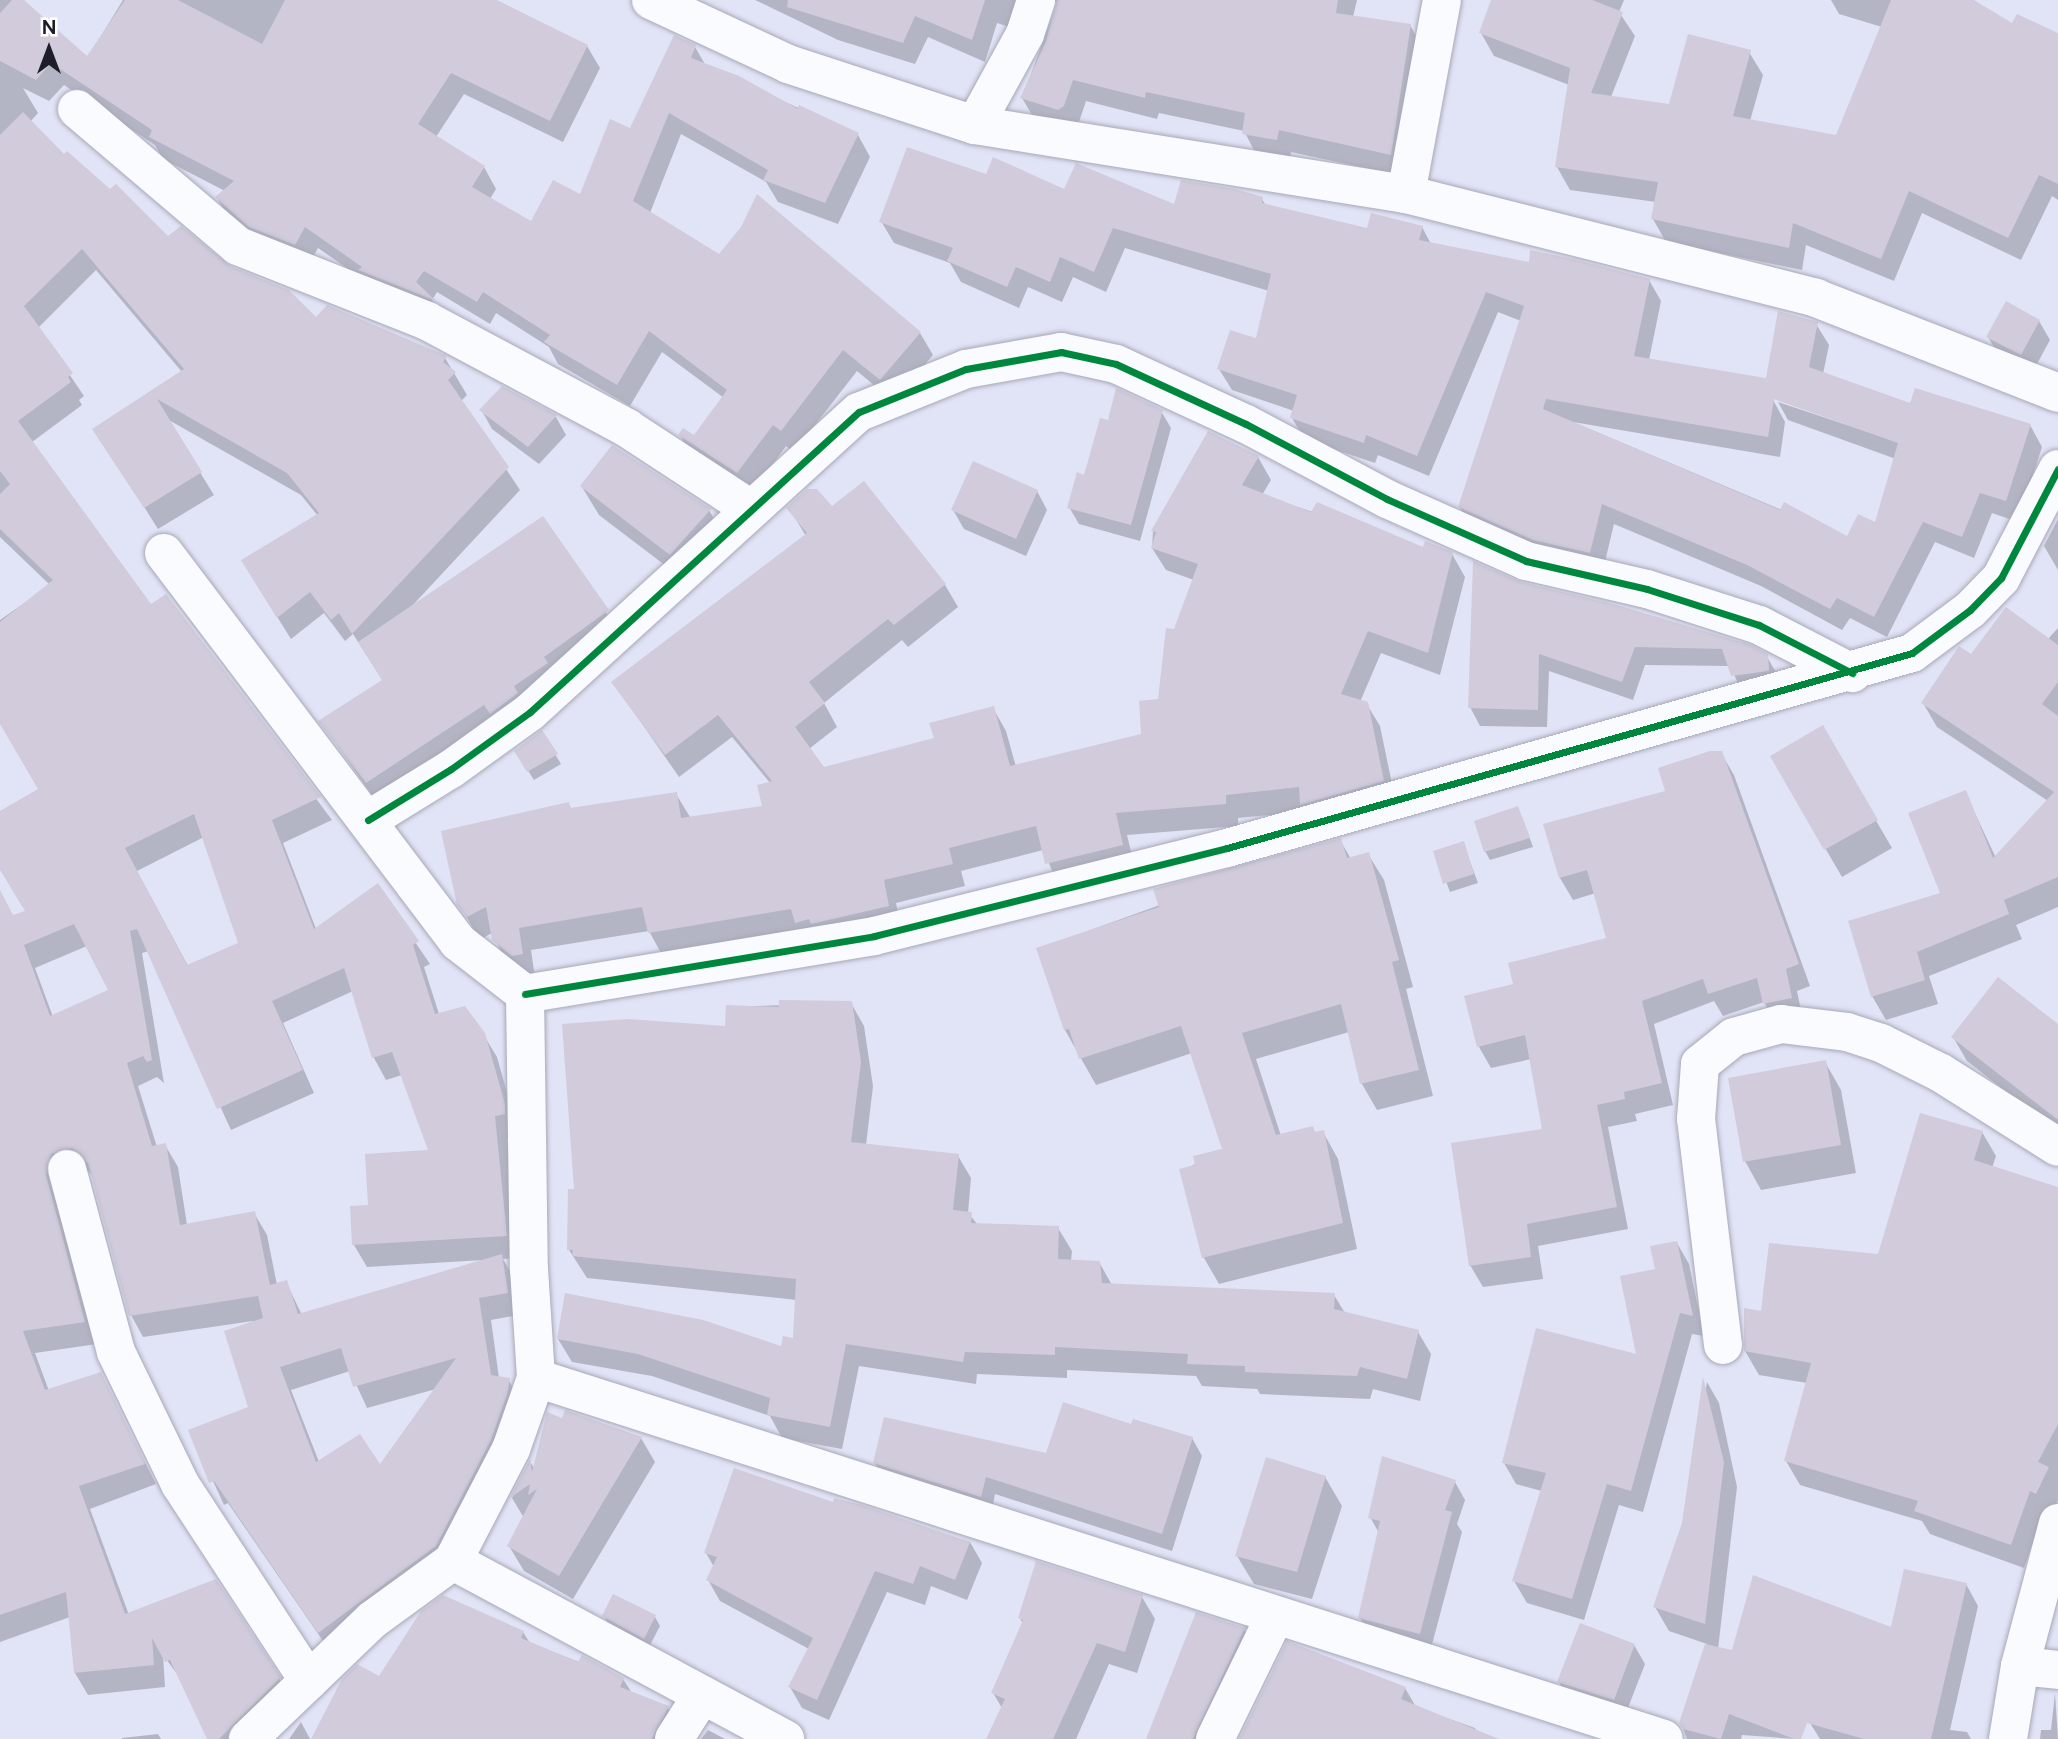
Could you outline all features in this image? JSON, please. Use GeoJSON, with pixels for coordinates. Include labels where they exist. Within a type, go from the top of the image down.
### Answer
{"type":"FeatureCollection","features":[{"type":"Feature","properties":{"kind":"street"},"geometry":{"type":"LineString","coordinates":[[651,0],[788,64],[975,125],[1406,194],[1816,298],[2058,393]]}},
{"type":"Feature","properties":{"kind":"street"},"geometry":{"type":"LineString","coordinates":[[975,125],[1025,34],[1036,0]]}},
{"type":"Feature","properties":{"kind":"street"},"geometry":{"type":"LineString","coordinates":[[1406,194],[1442,0]]}},
{"type":"Feature","properties":{"kind":"street"},"geometry":{"type":"LineString","coordinates":[[77,109],[238,246],[427,321],[627,428],[751,509]]}},
{"type":"Feature","properties":{"kind":"street"},"geometry":{"type":"LineString","coordinates":[[368,820],[451,769],[530,712],[859,412],[966,369],[1061,352],[1116,364],[1246,424],[1387,499],[1526,561],[1647,589],[1759,625],[1852,673]]}},
{"type":"Feature","properties":{"kind":"street"},"geometry":{"type":"LineString","coordinates":[[164,553],[458,942],[525,995],[874,936],[1227,848],[1852,673],[1912,653],[1970,610],[2001,578],[2058,469]]}},
{"type":"Feature","properties":{"kind":"street"},"geometry":{"type":"LineString","coordinates":[[248,1739],[372,1620],[453,1561],[511,1448],[536,1378],[529,1269],[525,995]]}},
{"type":"Feature","properties":{"kind":"street"},"geometry":{"type":"LineString","coordinates":[[1723,1345],[1696,1119],[1700,1064],[1734,1037],[1781,1024],[1847,1032],[1881,1043],[1941,1073],[2058,1147]]}},
{"type":"Feature","properties":{"kind":"street"},"geometry":{"type":"LineString","coordinates":[[67,1169],[116,1352],[180,1484],[309,1681]]}},
{"type":"Feature","properties":{"kind":"street"},"geometry":{"type":"LineString","coordinates":[[536,1378],[1274,1618],[1655,1738]]}},
{"type":"Feature","properties":{"kind":"street"},"geometry":{"type":"LineString","coordinates":[[2008,1739],[2020,1666],[2058,1523]]}},
{"type":"Feature","properties":{"kind":"street"},"geometry":{"type":"LineString","coordinates":[[453,1561],[785,1739]]}},
{"type":"Feature","properties":{"kind":"street"},"geometry":{"type":"LineString","coordinates":[[1215,1739],[1274,1618]]}},
{"type":"Feature","properties":{"kind":"street"},"geometry":{"type":"LineString","coordinates":[[2020,1666],[2058,1670]]}},
{"type":"Feature","properties":{"kind":"street"},"geometry":{"type":"LineString","coordinates":[[674,1739],[702,1695]]}},
{"type":"Feature","properties":{"kind":"building"},"geometry":{"type":"Polygon","coordinates":[[[12,0],[24,0],[87,56],[125,0],[178,0],[262,44],[285,0],[496,0],[588,45],[550,121],[451,73],[418,124],[485,166],[472,187],[531,221],[553,180],[580,194],[610,119],[630,128],[674,35],[696,45],[691,58],[739,76],[798,109],[799,105],[859,133],[825,203],[763,180],[768,170],[669,113],[633,201],[719,254],[741,227],[757,194],[921,332],[880,380],[843,350],[781,431],[773,425],[737,473],[678,435],[683,428],[694,435],[727,390],[649,331],[617,385],[544,342],[550,335],[483,292],[477,302],[424,271],[416,282],[436,301],[358,270],[362,267],[305,227],[295,245],[249,227],[215,197],[234,181],[149,137],[152,130],[51,63],[36,80],[0,61],[0,13],[12,0]]]}},
{"type":"Feature","properties":{"kind":"building"},"geometry":{"type":"Polygon","coordinates":[[[788,0],[985,0],[972,40],[915,16],[903,43],[787,7],[788,0]]]}},
{"type":"Feature","properties":{"kind":"building"},"geometry":{"type":"Polygon","coordinates":[[[1057,0],[1338,0],[1336,13],[1411,24],[1391,155],[1279,130],[1277,140],[1242,134],[1245,113],[1146,92],[1145,98],[1073,80],[1064,106],[1058,110],[1020,98],[1046,41],[1057,0]]]}},
{"type":"Feature","properties":{"kind":"building"},"geometry":{"type":"Polygon","coordinates":[[[1491,0],[1592,0],[1623,12],[1591,93],[1669,104],[1688,34],[1751,50],[1733,116],[1836,135],[1891,0],[1974,0],[2012,23],[2017,14],[2058,33],[2058,184],[2039,175],[2008,238],[1909,191],[1881,259],[1793,223],[1789,248],[1651,219],[1658,182],[1555,167],[1570,68],[1479,33],[1491,0]]]}},
{"type":"Feature","properties":{"kind":"building"},"geometry":{"type":"Polygon","coordinates":[[[23,112],[64,154],[67,151],[110,189],[116,184],[168,236],[181,226],[230,266],[289,290],[316,317],[327,305],[447,356],[443,362],[456,372],[448,380],[509,467],[352,634],[339,613],[331,620],[310,592],[277,618],[241,560],[319,513],[287,473],[157,399],[202,472],[144,508],[92,429],[184,369],[82,249],[24,306],[73,373],[68,377],[71,382],[18,421],[151,604],[166,594],[321,797],[272,820],[314,929],[378,883],[419,941],[413,945],[435,1014],[465,1006],[485,1033],[505,1104],[505,1114],[495,1116],[507,1236],[352,1245],[350,1206],[368,1205],[365,1154],[428,1150],[392,1052],[372,1058],[344,968],[272,1001],[303,1070],[217,1109],[137,929],[130,931],[152,1060],[147,1062],[143,1056],[127,1063],[152,1146],[166,1143],[180,1225],[255,1211],[270,1285],[287,1280],[298,1314],[502,1254],[508,1293],[479,1298],[491,1375],[510,1378],[507,1395],[491,1440],[436,1546],[318,1633],[214,1481],[209,1483],[188,1430],[248,1407],[224,1331],[263,1318],[258,1296],[129,1316],[88,1163],[72,1148],[51,1154],[46,1175],[85,1322],[23,1331],[45,1390],[101,1372],[144,1460],[145,1464],[79,1486],[125,1614],[216,1579],[281,1677],[219,1739],[207,1739],[170,1660],[165,1662],[152,1638],[154,1665],[74,1673],[66,1592],[0,1615],[0,890],[13,915],[25,911],[0,870],[0,811],[38,789],[0,724],[0,622],[53,580],[0,529],[0,494],[10,484],[0,471],[0,135],[23,112]],[[194,814],[125,848],[187,965],[238,943],[194,814]],[[74,924],[24,945],[50,1016],[108,990],[74,924]],[[341,1348],[280,1367],[316,1462],[360,1434],[380,1464],[456,1358],[353,1387],[341,1348]]]}},
{"type":"Feature","properties":{"kind":"building"},"geometry":{"type":"Polygon","coordinates":[[[907,147],[986,174],[993,157],[1064,189],[1076,163],[1174,204],[1181,180],[1235,189],[1263,197],[1262,203],[1367,228],[1371,213],[1423,226],[1419,240],[1529,262],[1530,250],[1650,279],[1634,356],[1766,378],[1778,311],[1818,322],[1809,367],[1910,403],[1915,388],[2031,424],[2006,501],[1980,493],[1962,537],[1923,522],[1874,617],[1837,598],[1830,609],[1747,565],[1602,504],[1590,553],[1533,540],[1458,507],[1524,306],[1486,292],[1417,456],[1366,435],[1364,443],[1290,418],[1297,395],[1217,369],[1230,330],[1256,338],[1271,274],[1113,228],[1094,272],[1060,257],[1050,282],[1016,267],[1007,287],[947,261],[953,248],[879,222],[907,147]],[[1546,399],[1543,409],[1780,510],[1784,502],[1847,536],[1858,514],[1875,522],[1898,443],[1774,399],[1768,437],[1546,399]]]}},
{"type":"Feature","properties":{"kind":"building"},"geometry":{"type":"Polygon","coordinates":[[[2006,301],[2040,320],[2021,355],[1986,337],[2006,301]]]}},
{"type":"Feature","properties":{"kind":"building"},"geometry":{"type":"Polygon","coordinates":[[[502,386],[557,415],[528,447],[479,410],[502,386]]]}},
{"type":"Feature","properties":{"kind":"building"},"geometry":{"type":"Polygon","coordinates":[[[1116,388],[1163,410],[1131,525],[1067,508],[1077,472],[1084,475],[1100,418],[1108,420],[1116,388]]]}},
{"type":"Feature","properties":{"kind":"building"},"geometry":{"type":"Polygon","coordinates":[[[1208,431],[1259,456],[1242,485],[1311,512],[1317,502],[1423,547],[1425,541],[1453,552],[1428,653],[1368,631],[1341,694],[1368,702],[1384,781],[1300,805],[1299,787],[1226,795],[1226,804],[1116,813],[1123,845],[1045,864],[1036,826],[949,848],[953,864],[884,880],[889,906],[811,924],[809,919],[795,923],[791,909],[648,933],[642,907],[519,928],[523,954],[512,956],[492,940],[486,907],[467,917],[457,905],[441,831],[569,802],[570,808],[677,792],[681,818],[762,806],[757,785],[772,781],[718,715],[665,755],[611,682],[807,533],[786,508],[807,489],[817,489],[832,506],[864,481],[946,584],[894,625],[888,619],[809,682],[825,703],[795,727],[824,767],[934,738],[929,723],[994,706],[1010,766],[1141,734],[1139,701],[1158,699],[1166,628],[1174,629],[1198,564],[1151,548],[1156,532],[1151,531],[1208,431]]]}},
{"type":"Feature","properties":{"kind":"building"},"geometry":{"type":"Polygon","coordinates":[[[612,445],[711,509],[670,555],[580,486],[612,445]]]}},
{"type":"Feature","properties":{"kind":"building"},"geometry":{"type":"Polygon","coordinates":[[[973,461],[1038,490],[1016,539],[951,510],[973,461]]]}},
{"type":"Feature","properties":{"kind":"building"},"geometry":{"type":"Polygon","coordinates":[[[543,516],[609,610],[544,657],[548,663],[514,686],[518,693],[490,714],[484,705],[366,783],[318,721],[382,680],[358,642],[543,516]]]}},
{"type":"Feature","properties":{"kind":"building"},"geometry":{"type":"Polygon","coordinates":[[[1473,561],[1521,582],[1617,605],[1751,645],[1768,654],[1769,671],[1731,676],[1722,649],[1635,647],[1622,682],[1539,654],[1538,710],[1468,708],[1473,561]]]}},
{"type":"Feature","properties":{"kind":"building"},"geometry":{"type":"Polygon","coordinates":[[[2006,607],[2058,645],[2058,682],[2042,704],[2058,716],[2058,877],[2004,900],[2009,914],[1917,952],[1925,980],[1871,997],[1848,921],[1940,893],[1908,813],[1966,790],[1993,858],[2054,792],[1921,703],[1959,646],[1971,654],[2006,607]]]}},
{"type":"Feature","properties":{"kind":"building"},"geometry":{"type":"Polygon","coordinates":[[[1823,725],[1878,820],[1824,850],[1770,756],[1823,725]]]}},
{"type":"Feature","properties":{"kind":"building"},"geometry":{"type":"Polygon","coordinates":[[[542,730],[558,754],[527,772],[514,751],[542,730]]]}},
{"type":"Feature","properties":{"kind":"building"},"geometry":{"type":"Polygon","coordinates":[[[1710,751],[1722,751],[1799,964],[1786,969],[1792,998],[1763,1004],[1757,978],[1708,994],[1703,979],[1642,1001],[1662,1083],[1624,1092],[1625,1099],[1597,1105],[1617,1207],[1527,1224],[1531,1257],[1469,1266],[1451,1143],[1542,1129],[1525,1035],[1477,1047],[1464,996],[1513,984],[1508,963],[1606,938],[1587,870],[1559,878],[1543,824],[1665,791],[1658,768],[1710,751]]]}},
{"type":"Feature","properties":{"kind":"building"},"geometry":{"type":"Polygon","coordinates":[[[1518,806],[1530,838],[1484,852],[1474,821],[1518,806]]]}},
{"type":"Feature","properties":{"kind":"building"},"geometry":{"type":"Polygon","coordinates":[[[1341,838],[1347,858],[1369,852],[1399,960],[1392,962],[1419,1070],[1360,1084],[1341,1004],[1242,1033],[1276,1135],[1313,1126],[1315,1132],[1324,1130],[1343,1223],[1202,1258],[1179,1169],[1195,1165],[1193,1156],[1222,1149],[1181,1026],[1079,1059],[1069,1029],[1064,1030],[1036,948],[1159,907],[1153,889],[1341,838]]]}},
{"type":"Feature","properties":{"kind":"building"},"geometry":{"type":"Polygon","coordinates":[[[1464,841],[1474,874],[1443,884],[1433,851],[1464,841]]]}},
{"type":"Feature","properties":{"kind":"building"},"geometry":{"type":"Polygon","coordinates":[[[1998,977],[2058,1024],[2058,1120],[1951,1037],[1998,977]]]}},
{"type":"Feature","properties":{"kind":"building"},"geometry":{"type":"Polygon","coordinates":[[[779,1000],[852,1001],[861,1062],[851,1142],[959,1154],[953,1210],[972,1212],[971,1223],[1059,1226],[1058,1259],[1100,1261],[1102,1283],[1335,1293],[1334,1309],[1419,1330],[1407,1379],[1360,1367],[1357,1376],[1245,1372],[1245,1366],[1187,1364],[1188,1354],[1055,1347],[1055,1355],[965,1352],[963,1362],[846,1344],[830,1427],[767,1415],[770,1398],[638,1354],[557,1339],[565,1293],[703,1320],[781,1346],[783,1336],[793,1338],[796,1279],[572,1256],[573,1250],[567,1250],[568,1189],[574,1189],[562,1024],[628,1019],[725,1026],[726,1005],[779,1007],[779,1000]]]}},
{"type":"Feature","properties":{"kind":"building"},"geometry":{"type":"Polygon","coordinates":[[[1826,1060],[1841,1145],[1743,1162],[1728,1078],[1826,1060]]]}},
{"type":"Feature","properties":{"kind":"building"},"geometry":{"type":"Polygon","coordinates":[[[1920,1113],[1983,1131],[1974,1160],[2058,1187],[2058,1424],[2038,1462],[2049,1467],[2036,1494],[2030,1491],[2011,1545],[1914,1511],[1918,1501],[1784,1461],[1811,1363],[1744,1351],[1744,1308],[1761,1311],[1769,1243],[1878,1254],[1920,1113]]]}},
{"type":"Feature","properties":{"kind":"building"},"geometry":{"type":"Polygon","coordinates":[[[1677,1241],[1693,1316],[1680,1313],[1631,1491],[1607,1484],[1572,1599],[1512,1581],[1546,1473],[1502,1463],[1536,1328],[1636,1354],[1620,1276],[1655,1269],[1650,1246],[1677,1241]]]}},
{"type":"Feature","properties":{"kind":"building"},"geometry":{"type":"Polygon","coordinates":[[[1703,1377],[1724,1462],[1705,1624],[1653,1607],[1682,1523],[1703,1377]]]}},
{"type":"Feature","properties":{"kind":"building"},"geometry":{"type":"Polygon","coordinates":[[[1063,1402],[1131,1424],[1133,1419],[1193,1437],[1162,1534],[986,1477],[981,1497],[873,1463],[884,1417],[1046,1453],[1063,1402]]]}},
{"type":"Feature","properties":{"kind":"building"},"geometry":{"type":"Polygon","coordinates":[[[565,1410],[642,1437],[559,1576],[507,1546],[537,1489],[528,1495],[530,1484],[510,1498],[530,1459],[532,1472],[547,1412],[562,1418],[565,1410]]]}},
{"type":"Feature","properties":{"kind":"building"},"geometry":{"type":"Polygon","coordinates":[[[1382,1456],[1456,1480],[1445,1510],[1452,1512],[1420,1634],[1358,1618],[1380,1521],[1368,1518],[1382,1456]]]}},
{"type":"Feature","properties":{"kind":"building"},"geometry":{"type":"Polygon","coordinates":[[[1266,1457],[1326,1476],[1297,1572],[1235,1556],[1266,1457]]]}},
{"type":"Feature","properties":{"kind":"building"},"geometry":{"type":"Polygon","coordinates":[[[734,1468],[833,1502],[834,1498],[862,1505],[970,1542],[955,1580],[920,1566],[913,1584],[875,1571],[817,1700],[788,1687],[813,1638],[706,1580],[717,1557],[704,1553],[734,1468]]]}},
{"type":"Feature","properties":{"kind":"building"},"geometry":{"type":"Polygon","coordinates":[[[1036,1561],[1143,1595],[1125,1652],[1097,1643],[1053,1739],[986,1739],[1005,1699],[991,1693],[1023,1620],[1018,1618],[1036,1561]]]}},
{"type":"Feature","properties":{"kind":"building"},"geometry":{"type":"Polygon","coordinates":[[[1904,1569],[1967,1583],[1931,1739],[1864,1739],[1807,1723],[1801,1739],[1794,1739],[1729,1714],[1721,1739],[1683,1729],[1679,1723],[1705,1644],[1732,1650],[1753,1575],[1891,1627],[1904,1569]]]}},
{"type":"Feature","properties":{"kind":"building"},"geometry":{"type":"Polygon","coordinates":[[[613,1594],[656,1615],[644,1639],[602,1616],[613,1594]]]}},
{"type":"Feature","properties":{"kind":"building"},"geometry":{"type":"Polygon","coordinates":[[[443,1595],[524,1631],[521,1638],[578,1662],[582,1655],[624,1678],[620,1687],[669,1706],[652,1739],[311,1739],[342,1679],[357,1664],[379,1676],[421,1611],[443,1595]]]}},
{"type":"Feature","properties":{"kind":"building"},"geometry":{"type":"Polygon","coordinates":[[[1196,1612],[1245,1628],[1193,1739],[1146,1739],[1196,1612]]]}},
{"type":"Feature","properties":{"kind":"building"},"geometry":{"type":"Polygon","coordinates":[[[1580,1623],[1635,1644],[1614,1700],[1557,1682],[1580,1623]]]}},
{"type":"Feature","properties":{"kind":"building"},"geometry":{"type":"Polygon","coordinates":[[[1287,1641],[1406,1687],[1401,1699],[1499,1739],[1239,1739],[1287,1641]]]}},
{"type":"Feature","properties":{"kind":"cycle path"},"geometry":{"type":"LineString","coordinates":[[368,820],[451,769],[530,712],[859,412],[966,369],[1061,352],[1116,364],[1246,424],[1387,499],[1526,561],[1647,589],[1759,625],[1852,673]]}},
{"type":"Feature","properties":{"kind":"cycle path"},"geometry":{"type":"LineString","coordinates":[[525,994],[874,936],[1227,848],[1912,653],[1970,610],[2001,578],[2058,469]]}}]}
